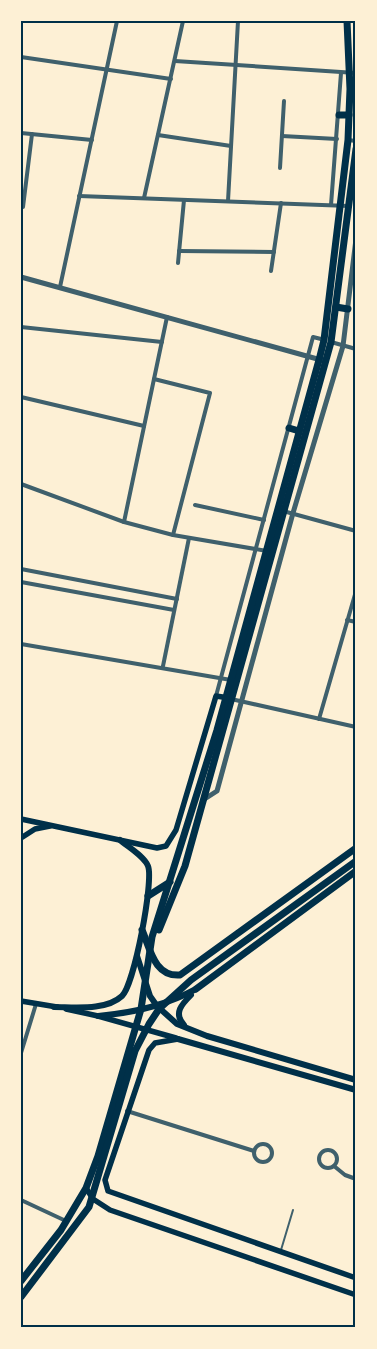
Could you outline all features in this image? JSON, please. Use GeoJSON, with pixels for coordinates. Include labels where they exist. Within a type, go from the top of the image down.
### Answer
{"type":"FeatureCollection","features":[{"type":"Feature","properties":{"kind":"highway"},"geometry":{"type":"LineString","coordinates":[[328,341],[352,140],[349,115],[353,89],[353,73],[347,21]]}},
{"type":"Feature","properties":{"kind":"highway"},"geometry":{"type":"LineString","coordinates":[[339,115],[349,115]]}},
{"type":"Feature","properties":{"kind":"highway"},"geometry":{"type":"LineString","coordinates":[[234,680],[266,551],[281,510],[323,361],[336,307],[345,205],[356,149]]}},
{"type":"Feature","properties":{"kind":"highway"},"geometry":{"type":"LineString","coordinates":[[336,307],[348,309]]}},
{"type":"Feature","properties":{"kind":"highway"},"geometry":{"type":"LineString","coordinates":[[21,1297],[89,1207],[93,1199],[101,1156],[140,1009],[152,937],[274,552],[281,510],[299,431],[323,361]]}},
{"type":"Feature","properties":{"kind":"highway"},"geometry":{"type":"LineString","coordinates":[[289,428],[299,431]]}},
{"type":"Feature","properties":{"kind":"highway"},"geometry":{"type":"LineString","coordinates":[[151,951],[185,866],[228,698]]}},
{"type":"Feature","properties":{"kind":"highway"},"geometry":{"type":"LineString","coordinates":[[142,930],[152,958],[164,972],[174,976],[185,973],[356,848]]}},
{"type":"Feature","properties":{"kind":"highway"},"geometry":{"type":"LineString","coordinates":[[21,1281],[66,1221],[86,1188],[101,1156],[135,1051],[159,1009],[191,980],[356,861]]}},
{"type":"Feature","properties":{"kind":"highway"},"geometry":{"type":"LineString","coordinates":[[148,896],[174,879],[185,866]]}},
{"type":"Feature","properties":{"kind":"highway"},"geometry":{"type":"LineString","coordinates":[[196,989],[356,871]]}},
{"type":"Feature","properties":{"kind":"main road"},"geometry":{"type":"LineString","coordinates":[[21,819],[157,848],[166,846],[176,830],[216,696],[228,698]]}},
{"type":"Feature","properties":{"kind":"main road"},"geometry":{"type":"LineString","coordinates":[[21,838],[35,829],[52,825]]}},
{"type":"Feature","properties":{"kind":"main road"},"geometry":{"type":"LineString","coordinates":[[54,1007],[100,1005],[113,1002],[122,996],[129,986],[137,956],[151,878],[148,865],[120,840]]}},
{"type":"Feature","properties":{"kind":"main road"},"geometry":{"type":"LineString","coordinates":[[137,956],[144,985],[157,1006],[172,1020],[188,1030],[356,1080]]}},
{"type":"Feature","properties":{"kind":"main road"},"geometry":{"type":"LineString","coordinates":[[98,1016],[139,1011],[157,1006],[196,989]]}},
{"type":"Feature","properties":{"kind":"main road"},"geometry":{"type":"LineString","coordinates":[[188,1030],[178,1018],[178,1012],[196,989]]}},
{"type":"Feature","properties":{"kind":"main road"},"geometry":{"type":"LineString","coordinates":[[21,1001],[98,1016],[356,1090]]}},
{"type":"Feature","properties":{"kind":"main road"},"geometry":{"type":"LineString","coordinates":[[178,1039],[155,1044],[149,1050],[126,1111],[105,1180],[105,1187],[108,1191],[356,1278]]}},
{"type":"Feature","properties":{"kind":"main road"},"geometry":{"type":"LineString","coordinates":[[303,1075],[306,1066]]}},
{"type":"Feature","properties":{"kind":"main road"},"geometry":{"type":"LineString","coordinates":[[86,1188],[93,1199],[110,1210],[356,1295]]}},
{"type":"Feature","properties":{"kind":"street"},"geometry":{"type":"LineString","coordinates":[[60,287],[117,21]]}},
{"type":"Feature","properties":{"kind":"street"},"geometry":{"type":"LineString","coordinates":[[144,198],[183,21]]}},
{"type":"Feature","properties":{"kind":"street"},"geometry":{"type":"LineString","coordinates":[[228,201],[238,21]]}},
{"type":"Feature","properties":{"kind":"street"},"geometry":{"type":"LineString","coordinates":[[21,57],[171,79]]}},
{"type":"Feature","properties":{"kind":"street"},"geometry":{"type":"LineString","coordinates":[[174,61],[353,73]]}},
{"type":"Feature","properties":{"kind":"street"},"geometry":{"type":"LineString","coordinates":[[331,205],[341,73]]}},
{"type":"Feature","properties":{"kind":"street"},"geometry":{"type":"LineString","coordinates":[[280,168],[284,101]]}},
{"type":"Feature","properties":{"kind":"street"},"geometry":{"type":"LineString","coordinates":[[21,133],[92,140]]}},
{"type":"Feature","properties":{"kind":"street"},"geometry":{"type":"LineString","coordinates":[[23,207],[32,134]]}},
{"type":"Feature","properties":{"kind":"street"},"geometry":{"type":"LineString","coordinates":[[158,135],[231,146]]}},
{"type":"Feature","properties":{"kind":"street"},"geometry":{"type":"LineString","coordinates":[[282,136],[337,138]]}},
{"type":"Feature","properties":{"kind":"street"},"geometry":{"type":"LineString","coordinates":[[80,196],[345,205]]}},
{"type":"Feature","properties":{"kind":"street"},"geometry":{"type":"LineString","coordinates":[[178,263],[184,200]]}},
{"type":"Feature","properties":{"kind":"street"},"geometry":{"type":"LineString","coordinates":[[271,271],[281,203]]}},
{"type":"Feature","properties":{"kind":"street"},"geometry":{"type":"LineString","coordinates":[[203,800],[217,790],[293,514],[343,346],[356,239]]}},
{"type":"Feature","properties":{"kind":"street"},"geometry":{"type":"LineString","coordinates":[[179,251],[274,252]]}},
{"type":"Feature","properties":{"kind":"street"},"geometry":{"type":"LineString","coordinates":[[21,277],[323,361]]}},
{"type":"Feature","properties":{"kind":"street"},"geometry":{"type":"LineString","coordinates":[[124,522],[167,317]]}},
{"type":"Feature","properties":{"kind":"street"},"geometry":{"type":"LineString","coordinates":[[21,327],[162,342]]}},
{"type":"Feature","properties":{"kind":"street"},"geometry":{"type":"LineString","coordinates":[[216,696],[314,338],[356,349]]}},
{"type":"Feature","properties":{"kind":"street"},"geometry":{"type":"LineString","coordinates":[[154,379],[210,393],[173,535]]}},
{"type":"Feature","properties":{"kind":"street"},"geometry":{"type":"LineString","coordinates":[[21,397],[144,426]]}},
{"type":"Feature","properties":{"kind":"street"},"geometry":{"type":"LineString","coordinates":[[22,486],[124,522],[173,535],[274,552]]}},
{"type":"Feature","properties":{"kind":"street"},"geometry":{"type":"LineString","coordinates":[[195,505],[264,520]]}},
{"type":"Feature","properties":{"kind":"street"},"geometry":{"type":"LineString","coordinates":[[281,510],[356,532]]}},
{"type":"Feature","properties":{"kind":"street"},"geometry":{"type":"LineString","coordinates":[[163,666],[189,538]]}},
{"type":"Feature","properties":{"kind":"street"},"geometry":{"type":"LineString","coordinates":[[21,569],[177,599]]}},
{"type":"Feature","properties":{"kind":"street"},"geometry":{"type":"LineString","coordinates":[[21,582],[174,610]]}},
{"type":"Feature","properties":{"kind":"street"},"geometry":{"type":"LineString","coordinates":[[319,719],[356,591]]}},
{"type":"Feature","properties":{"kind":"street"},"geometry":{"type":"LineString","coordinates":[[348,620],[356,622]]}},
{"type":"Feature","properties":{"kind":"street"},"geometry":{"type":"LineString","coordinates":[[21,644],[163,666],[234,680]]}},
{"type":"Feature","properties":{"kind":"street"},"geometry":{"type":"LineString","coordinates":[[228,698],[356,727]]}},
{"type":"Feature","properties":{"kind":"street"},"geometry":{"type":"LineString","coordinates":[[21,1053],[36,1004]]}},
{"type":"Feature","properties":{"kind":"street"},"geometry":{"type":"LineString","coordinates":[[126,1111],[254,1151]]}},
{"type":"Feature","properties":{"kind":"street"},"geometry":{"type":"LineString","coordinates":[[260,1143],[270,1146],[273,1151],[269,1161],[264,1162],[254,1157],[254,1151],[260,1143]]}},
{"type":"Feature","properties":{"kind":"street"},"geometry":{"type":"LineString","coordinates":[[329,1150],[335,1154],[336,1161],[334,1166],[327,1168],[320,1164],[319,1156],[322,1152],[329,1150]]}},
{"type":"Feature","properties":{"kind":"street"},"geometry":{"type":"LineString","coordinates":[[334,1166],[345,1175],[356,1179]]}},
{"type":"Feature","properties":{"kind":"street"},"geometry":{"type":"LineString","coordinates":[[21,1200],[66,1221]]}},
{"type":"Feature","properties":{"kind":"lane"},"geometry":{"type":"LineString","coordinates":[[280,1251],[294,1210]]}}]}
